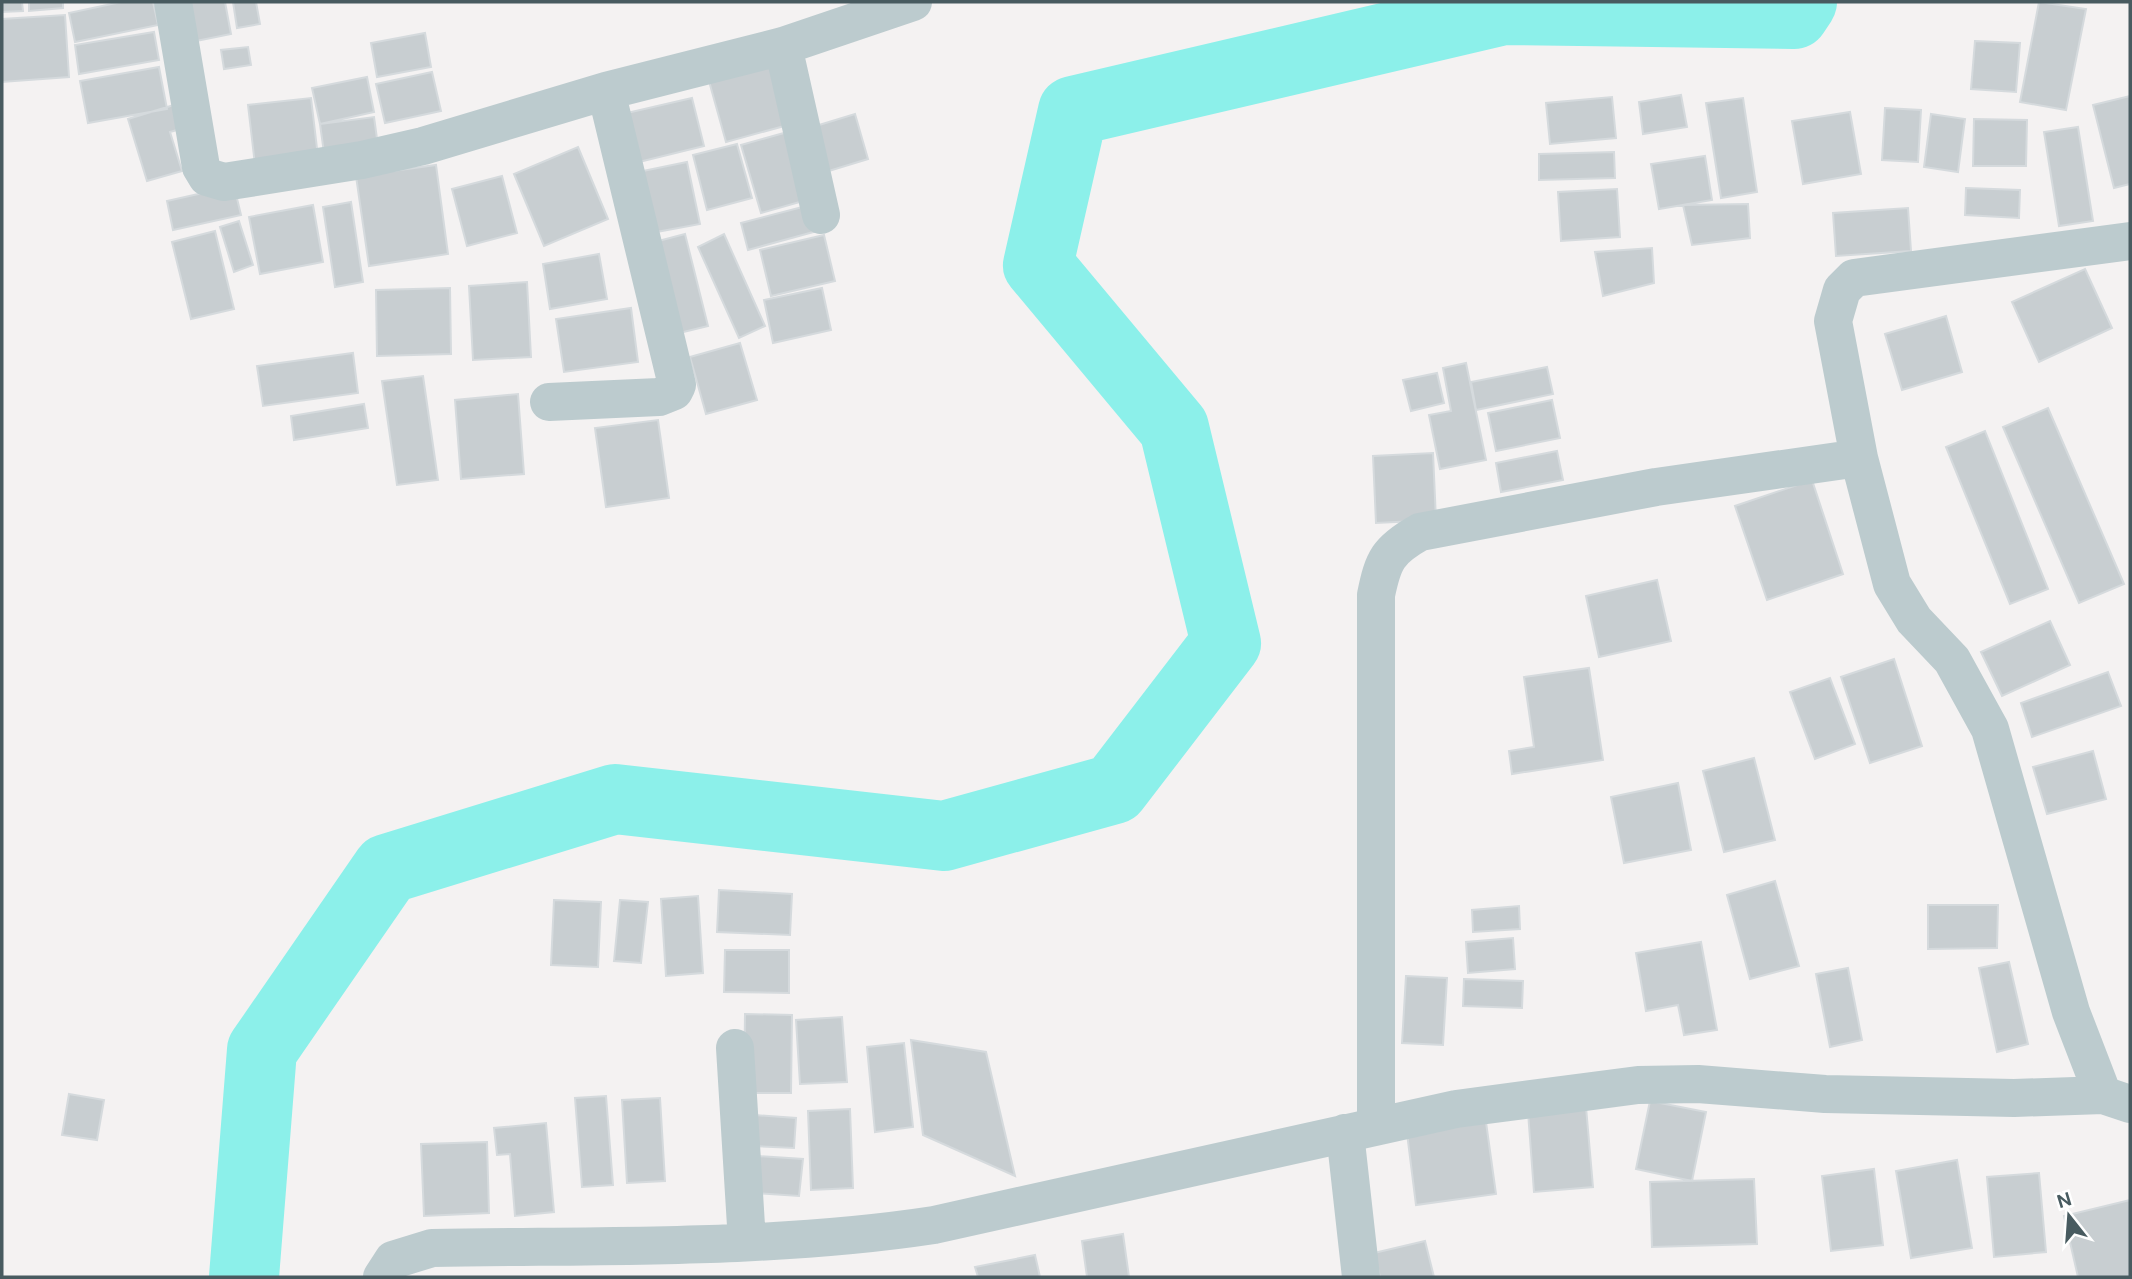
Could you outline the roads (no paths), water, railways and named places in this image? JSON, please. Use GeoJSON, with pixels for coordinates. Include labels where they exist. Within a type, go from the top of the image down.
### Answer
{"type":"FeatureCollection","features":[{"type":"Feature","properties":{"kind":"street"},"geometry":{"type":"LineString","coordinates":[[173,2],[201,167],[207,177],[218,181],[247,180],[422,146],[606,91],[783,46],[913,2]]}},
{"type":"Feature","properties":{"kind":"street"},"geometry":{"type":"LineString","coordinates":[[783,46],[821,215]]}},
{"type":"Feature","properties":{"kind":"street"},"geometry":{"type":"LineString","coordinates":[[549,402],[659,397],[674,391],[677,385],[606,91]]}},
{"type":"Feature","properties":{"kind":"street"},"geometry":{"type":"LineString","coordinates":[[382,1277],[393,1260],[432,1248],[747,1242],[877,1234],[934,1225],[1455,1109],[1638,1085],[1698,1084],[1839,1094],[2116,1100],[2071,1012],[1990,729],[1952,660],[1914,620],[1892,584],[1859,458],[1833,321],[1842,290],[1854,278],[2130,241]]}},
{"type":"Feature","properties":{"kind":"street"},"geometry":{"type":"LineString","coordinates":[[1361,1277],[1360,1130],[1376,595],[1386,558],[1399,544],[1420,532],[1656,487],[1859,458]]}},
{"type":"Feature","properties":{"kind":"street"},"geometry":{"type":"LineString","coordinates":[[735,1048],[747,1242]]}},
{"type":"Feature","properties":{"kind":"waterway"},"geometry":{"type":"LineString","coordinates":[[244,1277],[262,1050],[387,869],[615,799],[944,836],[1114,789],[1226,643],[1174,428],[1038,265],[1073,111],[1504,10],[1794,14],[1802,2]]}}]}
